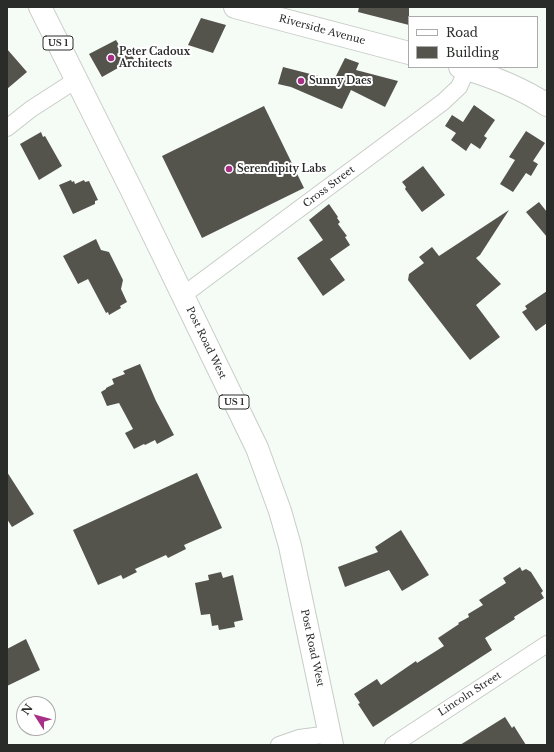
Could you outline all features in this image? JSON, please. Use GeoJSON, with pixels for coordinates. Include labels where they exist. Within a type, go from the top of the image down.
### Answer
{"type":"FeatureCollection","features":[{"type":"Feature","properties":{"kind":"main road","name":"Post Road West"},"geometry":{"type":"LineString","coordinates":[[40,7],[257,448],[280,511],[298,582],[331,739]]}},
{"type":"Feature","properties":{"kind":"main road","name":"Riverside Avenue"},"geometry":{"type":"LineString","coordinates":[[234,7],[408,53]]}},
{"type":"Feature","properties":{"kind":"main road"},"geometry":{"type":"LineString","coordinates":[[463,68],[513,85],[547,106]]}},
{"type":"Feature","properties":{"kind":"street","name":"Cross Street"},"geometry":{"type":"LineString","coordinates":[[182,296],[443,102],[459,87],[463,68]]}},
{"type":"Feature","properties":{"kind":"street"},"geometry":{"type":"LineString","coordinates":[[7,128],[31,109],[76,80]]}},
{"type":"Feature","properties":{"kind":"street","name":"Lincoln Street"},"geometry":{"type":"LineString","coordinates":[[393,745],[547,644]]}},
{"type":"Feature","properties":{"kind":"street"},"geometry":{"type":"LineString","coordinates":[[279,745],[299,738],[331,739]]}},
{"type":"Feature","properties":{"kind":"building"},"geometry":{"type":"Polygon","coordinates":[[[359,7],[409,7],[408,25],[358,12],[359,7]]]}},
{"type":"Feature","properties":{"kind":"building"},"geometry":{"type":"Polygon","coordinates":[[[201,18],[226,25],[213,53],[188,45],[201,18]]]}},
{"type":"Feature","properties":{"kind":"building"},"geometry":{"type":"Polygon","coordinates":[[[116,40],[122,50],[128,47],[134,59],[102,77],[89,54],[116,40]]]}},
{"type":"Feature","properties":{"kind":"building"},"geometry":{"type":"Polygon","coordinates":[[[7,49],[27,72],[7,89],[7,49]]]}},
{"type":"Feature","properties":{"kind":"building"},"geometry":{"type":"Polygon","coordinates":[[[345,58],[359,63],[356,70],[398,81],[385,107],[351,90],[342,109],[291,87],[278,84],[283,67],[334,80],[345,58]]]}},
{"type":"Feature","properties":{"kind":"building"},"geometry":{"type":"Polygon","coordinates":[[[474,105],[495,120],[484,136],[487,138],[480,149],[471,143],[466,151],[451,140],[456,133],[445,126],[452,115],[463,122],[474,105]]]}},
{"type":"Feature","properties":{"kind":"building"},"geometry":{"type":"Polygon","coordinates":[[[264,106],[304,188],[202,238],[162,156],[264,106]]]}},
{"type":"Feature","properties":{"kind":"building"},"geometry":{"type":"Polygon","coordinates":[[[526,131],[545,143],[533,161],[538,164],[531,176],[526,173],[513,192],[500,184],[515,160],[509,157],[526,131]]]}},
{"type":"Feature","properties":{"kind":"building"},"geometry":{"type":"Polygon","coordinates":[[[41,132],[43,137],[45,136],[62,166],[39,180],[20,144],[41,132]]]}},
{"type":"Feature","properties":{"kind":"building"},"geometry":{"type":"Polygon","coordinates":[[[423,166],[445,195],[422,212],[405,189],[406,187],[402,182],[423,166]]]}},
{"type":"Feature","properties":{"kind":"building"},"geometry":{"type":"Polygon","coordinates":[[[71,180],[72,182],[74,181],[75,184],[84,180],[85,182],[89,181],[98,200],[95,201],[95,204],[73,214],[59,185],[71,180]]]}},
{"type":"Feature","properties":{"kind":"building"},"geometry":{"type":"Polygon","coordinates":[[[539,202],[547,212],[547,237],[526,212],[539,202]]]}},
{"type":"Feature","properties":{"kind":"building"},"geometry":{"type":"Polygon","coordinates":[[[329,204],[338,217],[337,218],[340,222],[338,224],[347,236],[345,237],[350,245],[330,259],[345,280],[323,296],[297,258],[323,240],[309,220],[329,204]]]}},
{"type":"Feature","properties":{"kind":"building"},"geometry":{"type":"Polygon","coordinates":[[[509,210],[480,255],[476,258],[501,284],[476,305],[500,337],[470,360],[408,280],[409,274],[424,263],[419,257],[432,247],[439,256],[509,210]]]}},
{"type":"Feature","properties":{"kind":"building"},"geometry":{"type":"Polygon","coordinates":[[[96,239],[101,250],[109,252],[123,280],[121,289],[127,302],[120,306],[121,308],[109,315],[108,312],[106,313],[88,279],[78,284],[63,256],[96,239]]]}},
{"type":"Feature","properties":{"kind":"building"},"geometry":{"type":"Polygon","coordinates":[[[547,291],[547,323],[536,331],[522,312],[527,309],[525,306],[547,291]]]}},
{"type":"Feature","properties":{"kind":"building"},"geometry":{"type":"Polygon","coordinates":[[[140,364],[156,401],[174,435],[157,444],[155,440],[134,449],[125,433],[133,429],[119,403],[107,406],[101,392],[114,384],[112,379],[125,374],[123,371],[140,364]]]}},
{"type":"Feature","properties":{"kind":"building"},"geometry":{"type":"Polygon","coordinates":[[[7,472],[34,514],[12,527],[7,519],[7,472]]]}},
{"type":"Feature","properties":{"kind":"building"},"geometry":{"type":"Polygon","coordinates":[[[197,473],[222,528],[184,545],[186,549],[168,558],[166,555],[135,569],[137,572],[123,579],[121,575],[98,585],[73,530],[197,473]]]}},
{"type":"Feature","properties":{"kind":"building"},"geometry":{"type":"Polygon","coordinates":[[[401,530],[429,575],[402,591],[389,570],[345,587],[338,567],[378,552],[375,547],[401,530]]]}},
{"type":"Feature","properties":{"kind":"building"},"geometry":{"type":"Polygon","coordinates":[[[520,567],[522,571],[526,569],[531,572],[543,591],[541,593],[544,598],[485,638],[492,650],[373,727],[358,704],[360,703],[354,694],[377,679],[381,685],[416,661],[417,663],[444,646],[438,638],[459,624],[458,623],[469,617],[468,614],[483,605],[479,600],[506,583],[503,578],[520,567]]]}},
{"type":"Feature","properties":{"kind":"building"},"geometry":{"type":"Polygon","coordinates":[[[221,572],[223,578],[233,575],[243,620],[234,622],[235,627],[219,630],[218,625],[212,626],[210,614],[201,615],[195,583],[209,580],[208,575],[221,572]]]}},
{"type":"Feature","properties":{"kind":"building"},"geometry":{"type":"Polygon","coordinates":[[[26,639],[40,670],[7,686],[7,649],[26,639]]]}},
{"type":"Feature","properties":{"kind":"building"},"geometry":{"type":"Polygon","coordinates":[[[505,717],[512,728],[514,726],[526,745],[460,745],[505,717]]]}},
{"type":"Feature","properties":{"kind":"place","name":"Peter Cadoux Architects"},"geometry":{"type":"Point","coordinates":[111,58]}},
{"type":"Feature","properties":{"kind":"place","name":"Sunny Daes"},"geometry":{"type":"Point","coordinates":[301,81]}},
{"type":"Feature","properties":{"kind":"place","name":"Serendipity Labs"},"geometry":{"type":"Point","coordinates":[229,169]}}]}
